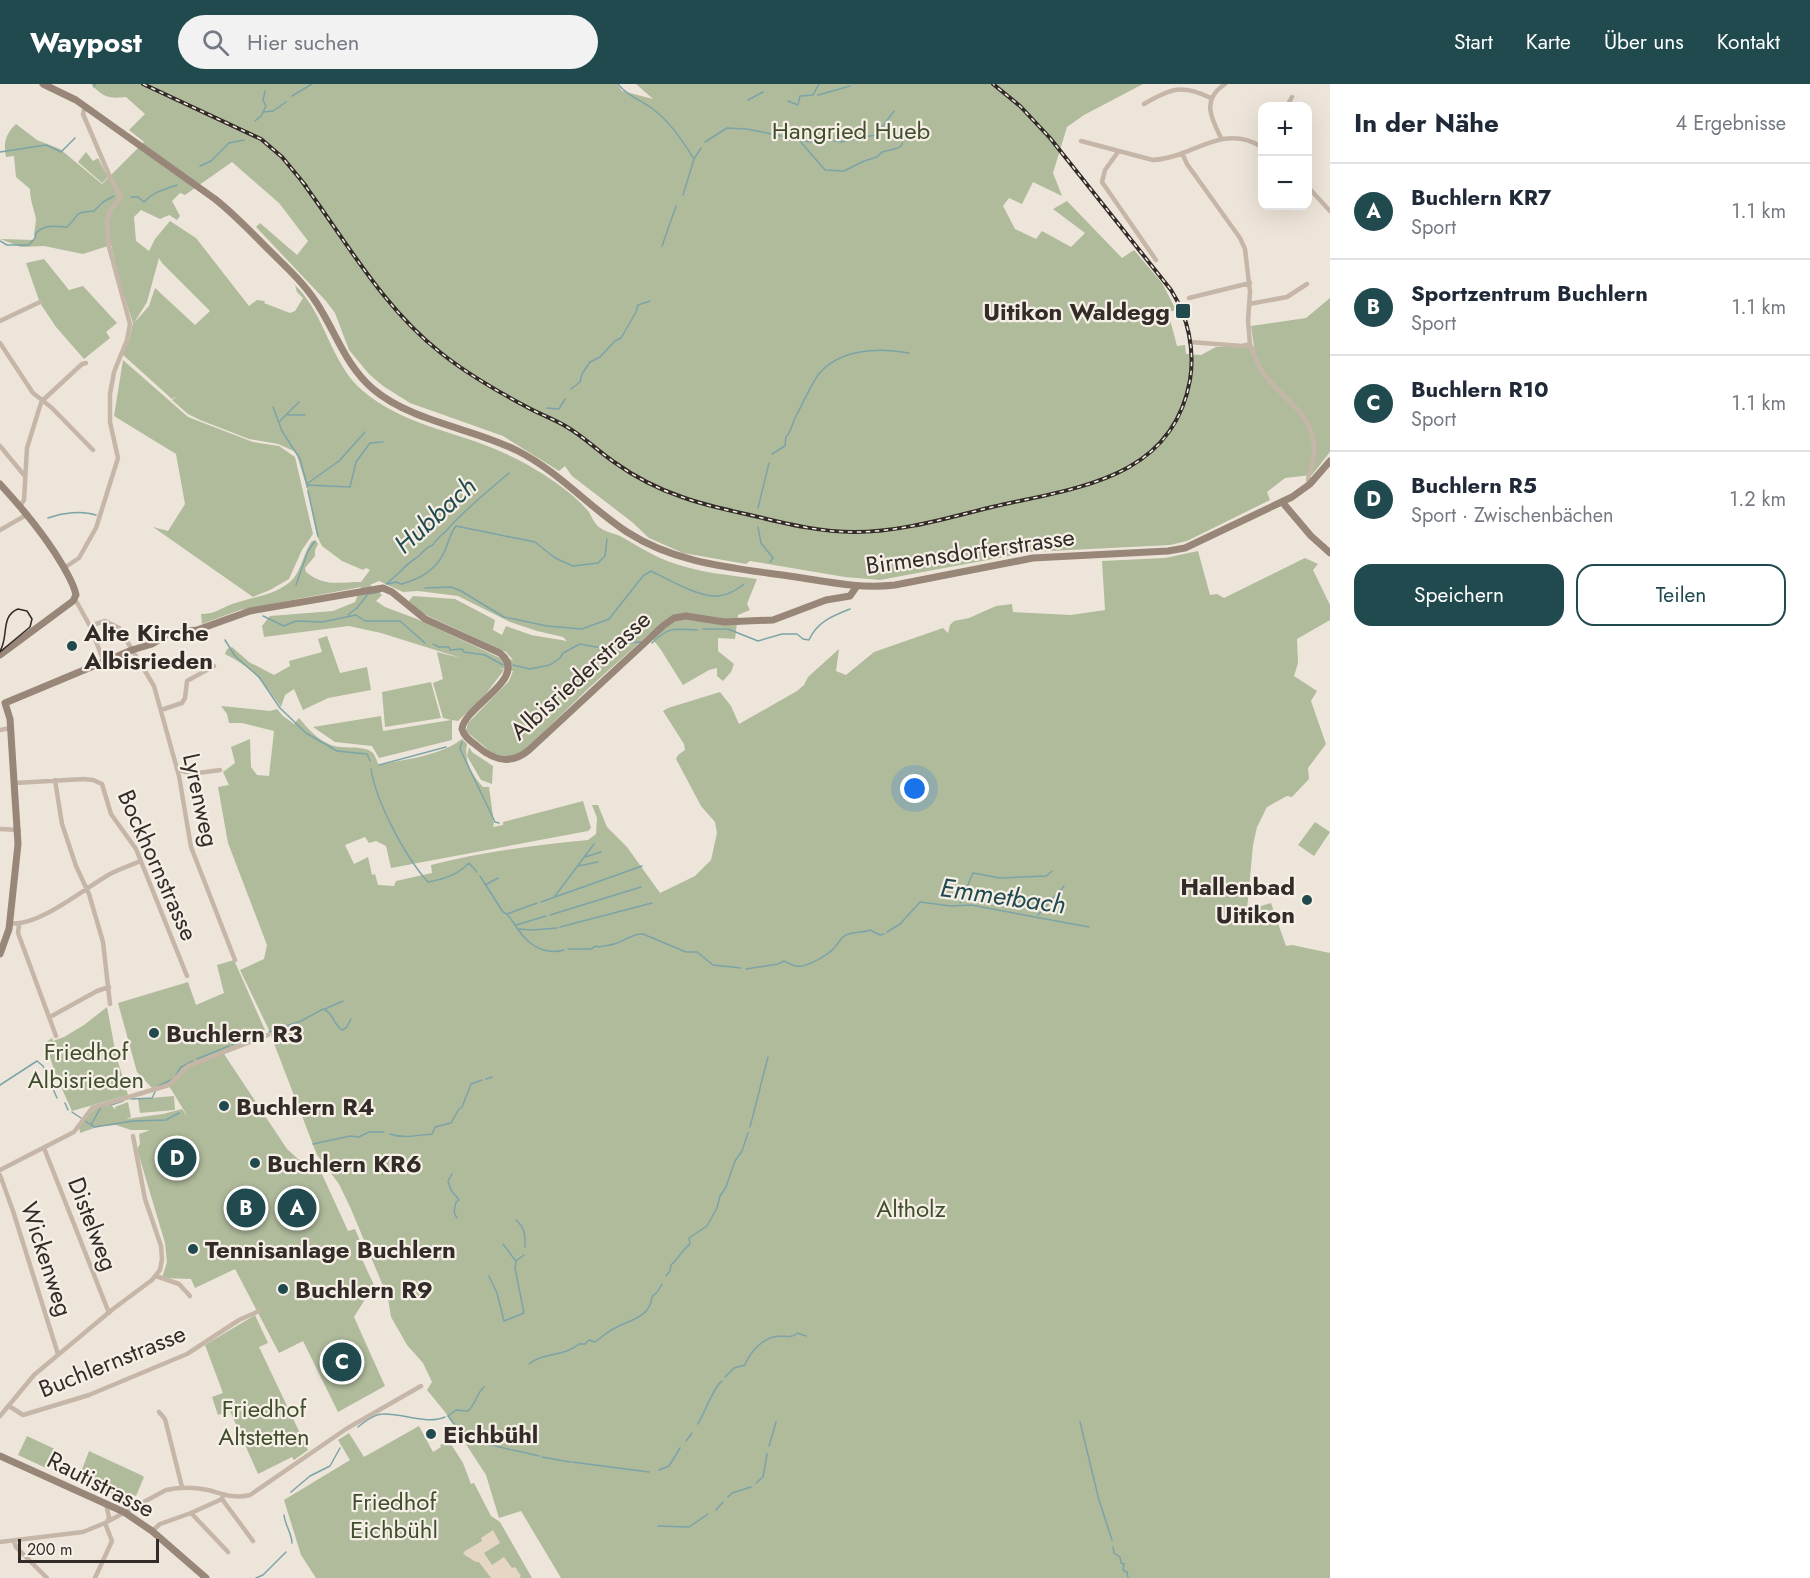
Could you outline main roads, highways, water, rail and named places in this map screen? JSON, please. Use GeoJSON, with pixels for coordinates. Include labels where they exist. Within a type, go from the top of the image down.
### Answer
{"type":"FeatureCollection","features":[{"type":"Feature","properties":{"kind":"main road","name":"Birmensdorferstrasse"},"geometry":{"type":"LineString","coordinates":[[47,85],[85,106],[215,199],[235,216],[308,291],[323,313],[346,358],[358,374],[374,389],[395,404],[520,452],[561,478],[625,531],[664,552],[710,565],[857,586],[895,585],[1033,558],[1177,550],[1202,542],[1282,503],[1310,484],[1330,462]]}},
{"type":"Feature","properties":{"kind":"main road"},"geometry":{"type":"LineString","coordinates":[[0,484],[28,514],[52,547],[74,586],[75,599],[0,655]]}},
{"type":"Feature","properties":{"kind":"main road"},"geometry":{"type":"LineString","coordinates":[[1282,503],[1311,536],[1330,553]]}},
{"type":"Feature","properties":{"kind":"main road","name":"Albisriederstrasse"},"geometry":{"type":"LineString","coordinates":[[3,702],[152,644],[170,633],[196,630],[250,611],[380,588],[387,589],[425,620],[500,653],[504,657],[508,666],[505,678],[465,718],[462,729],[467,738],[490,756],[510,760],[529,750],[674,618],[686,616],[724,622],[773,620],[826,600],[850,596],[857,586]]}},
{"type":"Feature","properties":{"kind":"main road"},"geometry":{"type":"LineString","coordinates":[[0,954],[10,923],[19,830],[9,710],[3,702]]}},
{"type":"Feature","properties":{"kind":"main road","name":"Rautistrasse"},"geometry":{"type":"LineString","coordinates":[[0,1456],[124,1512],[152,1531],[206,1578]]}},
{"type":"Feature","properties":{"kind":"waterway"},"geometry":{"type":"LineString","coordinates":[[292,96],[312,84]]}},
{"type":"Feature","properties":{"kind":"waterway","name":"Hubbach"},"geometry":{"type":"LineString","coordinates":[[618,84],[665,120],[694,159]]}},
{"type":"Feature","properties":{"kind":"waterway"},"geometry":{"type":"LineString","coordinates":[[788,101],[798,105],[800,96],[813,95],[819,84]]}},
{"type":"Feature","properties":{"kind":"waterway"},"geometry":{"type":"LineString","coordinates":[[818,95],[850,86]]}},
{"type":"Feature","properties":{"kind":"waterway"},"geometry":{"type":"LineString","coordinates":[[255,121],[261,116],[266,106],[263,100],[265,91]]}},
{"type":"Feature","properties":{"kind":"waterway"},"geometry":{"type":"LineString","coordinates":[[748,100],[763,92]]}},
{"type":"Feature","properties":{"kind":"waterway"},"geometry":{"type":"LineString","coordinates":[[263,112],[273,111],[286,102]]}},
{"type":"Feature","properties":{"kind":"waterway"},"geometry":{"type":"LineString","coordinates":[[834,141],[841,142],[880,134],[882,127],[894,111]]}},
{"type":"Feature","properties":{"kind":"waterway","name":"Hubbach"},"geometry":{"type":"LineString","coordinates":[[705,142],[727,128],[747,129],[810,142],[830,141]]}},
{"type":"Feature","properties":{"kind":"waterway"},"geometry":{"type":"LineString","coordinates":[[799,140],[825,170],[844,171],[877,157],[882,152],[898,148],[902,145],[906,132]]}},
{"type":"Feature","properties":{"kind":"waterway"},"geometry":{"type":"LineString","coordinates":[[0,152],[46,145],[61,152],[75,138]]}},
{"type":"Feature","properties":{"kind":"waterway"},"geometry":{"type":"LineString","coordinates":[[200,166],[211,161],[229,143],[244,140]]}},
{"type":"Feature","properties":{"kind":"waterway","name":"Hubbach"},"geometry":{"type":"LineString","coordinates":[[683,195],[694,159],[701,148]]}},
{"type":"Feature","properties":{"kind":"waterway"},"geometry":{"type":"LineString","coordinates":[[131,197],[138,197],[144,202],[155,193],[177,185]]}},
{"type":"Feature","properties":{"kind":"waterway"},"geometry":{"type":"LineString","coordinates":[[0,241],[7,245],[29,245],[39,230],[50,226],[67,227],[77,215],[94,211],[114,196]]}},
{"type":"Feature","properties":{"kind":"waterway","name":"Hubbach"},"geometry":{"type":"LineString","coordinates":[[662,246],[676,206]]}},
{"type":"Feature","properties":{"kind":"waterway","name":"Hubbach"},"geometry":{"type":"LineString","coordinates":[[571,389],[580,382],[590,362],[600,357],[615,341],[621,338],[638,305],[650,301]]}},
{"type":"Feature","properties":{"kind":"waterway"},"geometry":{"type":"LineString","coordinates":[[772,454],[785,446],[786,437],[810,389],[818,375],[827,366],[848,355],[872,350],[909,353]]}},
{"type":"Feature","properties":{"kind":"waterway","name":"Hubbach"},"geometry":{"type":"LineString","coordinates":[[547,408],[559,409],[565,399]]}},
{"type":"Feature","properties":{"kind":"waterway"},"geometry":{"type":"LineString","coordinates":[[279,422],[299,402]]}},
{"type":"Feature","properties":{"kind":"waterway"},"geometry":{"type":"LineString","coordinates":[[273,407],[282,431],[300,459],[307,485]]}},
{"type":"Feature","properties":{"kind":"waterway"},"geometry":{"type":"LineString","coordinates":[[288,415],[305,415]]}},
{"type":"Feature","properties":{"kind":"waterway"},"geometry":{"type":"LineString","coordinates":[[308,483],[339,461],[365,432]]}},
{"type":"Feature","properties":{"kind":"waterway"},"geometry":{"type":"LineString","coordinates":[[307,487],[307,485],[350,487],[356,462],[370,443],[383,442]]}},
{"type":"Feature","properties":{"kind":"waterway"},"geometry":{"type":"LineString","coordinates":[[758,508],[769,463]]}},
{"type":"Feature","properties":{"kind":"waterway","name":"Hubbach"},"geometry":{"type":"LineString","coordinates":[[386,584],[433,545],[468,508],[509,473]]}},
{"type":"Feature","properties":{"kind":"waterway"},"geometry":{"type":"LineString","coordinates":[[308,491],[318,536]]}},
{"type":"Feature","properties":{"kind":"waterway"},"geometry":{"type":"LineString","coordinates":[[48,518],[72,513],[96,515]]}},
{"type":"Feature","properties":{"kind":"waterway"},"geometry":{"type":"LineString","coordinates":[[402,584],[423,576],[439,562],[456,526],[535,542],[555,558],[573,566],[598,563],[605,556],[607,539]]}},
{"type":"Feature","properties":{"kind":"waterway"},"geometry":{"type":"LineString","coordinates":[[758,527],[761,543],[773,558],[770,562]]}},
{"type":"Feature","properties":{"kind":"waterway"},"geometry":{"type":"LineString","coordinates":[[296,585],[308,551],[315,541]]}},
{"type":"Feature","properties":{"kind":"waterway"},"geometry":{"type":"LineString","coordinates":[[425,588],[451,587],[504,617],[547,626],[582,629],[609,619],[643,576],[651,571],[684,587],[711,596],[726,595],[744,584]]}},
{"type":"Feature","properties":{"kind":"waterway"},"geometry":{"type":"LineString","coordinates":[[388,584],[396,582],[401,584]]}},
{"type":"Feature","properties":{"kind":"waterway","name":"Hubbach"},"geometry":{"type":"LineString","coordinates":[[348,615],[368,594],[380,592]]}},
{"type":"Feature","properties":{"kind":"waterway"},"geometry":{"type":"LineString","coordinates":[[703,629],[728,629],[758,641],[782,634],[797,634],[809,640],[821,624],[850,609]]}},
{"type":"Feature","properties":{"kind":"waterway","name":"Hubbach"},"geometry":{"type":"LineString","coordinates":[[263,616],[284,626],[296,621],[322,622],[356,615],[365,621],[400,621],[425,643]]}},
{"type":"Feature","properties":{"kind":"waterway"},"geometry":{"type":"LineString","coordinates":[[652,643],[668,631],[697,630]]}},
{"type":"Feature","properties":{"kind":"waterway","name":"Emmetbach"},"geometry":{"type":"LineString","coordinates":[[225,640],[235,656],[259,677],[280,708],[306,733],[337,751],[367,754],[370,761]]}},
{"type":"Feature","properties":{"kind":"waterway"},"geometry":{"type":"LineString","coordinates":[[513,665],[530,669],[550,665],[563,653],[580,644],[602,648],[609,644],[641,642]]}},
{"type":"Feature","properties":{"kind":"waterway"},"geometry":{"type":"LineString","coordinates":[[433,644],[439,647],[449,647],[450,650],[462,649],[464,652],[485,655],[503,665]]}},
{"type":"Feature","properties":{"kind":"waterway"},"geometry":{"type":"LineString","coordinates":[[462,742],[460,749],[495,822],[499,823]]}},
{"type":"Feature","properties":{"kind":"waterway"},"geometry":{"type":"LineString","coordinates":[[379,765],[446,747]]}},
{"type":"Feature","properties":{"kind":"waterway","name":"Emmetbach"},"geometry":{"type":"LineString","coordinates":[[371,769],[379,797],[393,829],[419,872],[428,882],[450,876],[469,863],[477,872]]}},
{"type":"Feature","properties":{"kind":"waterway"},"geometry":{"type":"LineString","coordinates":[[555,896],[594,844]]}},
{"type":"Feature","properties":{"kind":"waterway"},"geometry":{"type":"LineString","coordinates":[[585,857],[601,852]]}},
{"type":"Feature","properties":{"kind":"waterway"},"geometry":{"type":"LineString","coordinates":[[578,866],[598,862]]}},
{"type":"Feature","properties":{"kind":"waterway"},"geometry":{"type":"LineString","coordinates":[[541,902],[642,866]]}},
{"type":"Feature","properties":{"kind":"waterway"},"geometry":{"type":"LineString","coordinates":[[960,903],[973,873],[1000,878],[1046,876],[1052,871]]}},
{"type":"Feature","properties":{"kind":"waterway","name":"Emmetbach"},"geometry":{"type":"LineString","coordinates":[[480,876],[503,912],[509,916],[528,941],[543,950],[555,952],[564,950]]}},
{"type":"Feature","properties":{"kind":"waterway"},"geometry":{"type":"LineString","coordinates":[[485,885],[498,878]]}},
{"type":"Feature","properties":{"kind":"waterway"},"geometry":{"type":"LineString","coordinates":[[1038,915],[1064,886]]}},
{"type":"Feature","properties":{"kind":"waterway"},"geometry":{"type":"LineString","coordinates":[[550,915],[641,887]]}},
{"type":"Feature","properties":{"kind":"waterway","name":"Emmetbach"},"geometry":{"type":"LineString","coordinates":[[887,932],[900,924],[920,902],[951,906],[971,905],[1089,927]]}},
{"type":"Feature","properties":{"kind":"waterway"},"geometry":{"type":"LineString","coordinates":[[507,914],[537,903]]}},
{"type":"Feature","properties":{"kind":"waterway"},"geometry":{"type":"LineString","coordinates":[[560,927],[652,903]]}},
{"type":"Feature","properties":{"kind":"waterway"},"geometry":{"type":"LineString","coordinates":[[516,925],[546,916]]}},
{"type":"Feature","properties":{"kind":"waterway"},"geometry":{"type":"LineString","coordinates":[[519,929],[557,928]]}},
{"type":"Feature","properties":{"kind":"waterway","name":"Emmetbach"},"geometry":{"type":"LineString","coordinates":[[746,969],[784,961],[795,966],[806,965],[827,954],[843,937],[850,934],[870,930],[880,935],[884,934]]}},
{"type":"Feature","properties":{"kind":"waterway","name":"Emmetbach"},"geometry":{"type":"LineString","coordinates":[[568,949],[591,949],[643,934],[686,952],[697,952],[713,965],[741,968]]}},
{"type":"Feature","properties":{"kind":"waterway"},"geometry":{"type":"LineString","coordinates":[[325,1009],[343,1001]]}},
{"type":"Feature","properties":{"kind":"waterway"},"geometry":{"type":"LineString","coordinates":[[269,1032],[301,1021],[323,1009],[342,1030],[346,1028],[351,1019]]}},
{"type":"Feature","properties":{"kind":"waterway"},"geometry":{"type":"LineString","coordinates":[[255,1037],[265,1034]]}},
{"type":"Feature","properties":{"kind":"waterway"},"geometry":{"type":"LineString","coordinates":[[232,1045],[253,1038]]}},
{"type":"Feature","properties":{"kind":"waterway"},"geometry":{"type":"LineString","coordinates":[[197,1059],[229,1046]]}},
{"type":"Feature","properties":{"kind":"waterway"},"geometry":{"type":"LineString","coordinates":[[750,1127],[768,1057]]}},
{"type":"Feature","properties":{"kind":"waterway"},"geometry":{"type":"LineString","coordinates":[[0,1085],[37,1061],[43,1066],[57,1098]]}},
{"type":"Feature","properties":{"kind":"waterway"},"geometry":{"type":"LineString","coordinates":[[176,1075],[181,1067],[193,1061]]}},
{"type":"Feature","properties":{"kind":"waterway"},"geometry":{"type":"LineString","coordinates":[[486,1079],[492,1077]]}},
{"type":"Feature","properties":{"kind":"waterway"},"geometry":{"type":"LineString","coordinates":[[158,1086],[173,1079]]}},
{"type":"Feature","properties":{"kind":"waterway"},"geometry":{"type":"LineString","coordinates":[[390,1134],[406,1136],[432,1134],[435,1127],[451,1123],[462,1107],[471,1084],[482,1080]]}},
{"type":"Feature","properties":{"kind":"waterway"},"geometry":{"type":"LineString","coordinates":[[131,1099],[152,1098],[155,1092]]}},
{"type":"Feature","properties":{"kind":"waterway"},"geometry":{"type":"LineString","coordinates":[[111,1105],[123,1101]]}},
{"type":"Feature","properties":{"kind":"waterway"},"geometry":{"type":"LineString","coordinates":[[65,1103],[68,1110]]}},
{"type":"Feature","properties":{"kind":"waterway"},"geometry":{"type":"LineString","coordinates":[[85,1121],[91,1125],[101,1107]]}},
{"type":"Feature","properties":{"kind":"waterway"},"geometry":{"type":"LineString","coordinates":[[72,1112],[81,1118]]}},
{"type":"Feature","properties":{"kind":"waterway"},"geometry":{"type":"LineString","coordinates":[[91,1125],[95,1127],[133,1121],[166,1120],[179,1113]]}},
{"type":"Feature","properties":{"kind":"waterway"},"geometry":{"type":"LineString","coordinates":[[313,1144],[350,1136],[359,1137],[369,1132],[384,1132]]}},
{"type":"Feature","properties":{"kind":"waterway"},"geometry":{"type":"LineString","coordinates":[[666,1276],[671,1265],[690,1244],[689,1238],[707,1226],[717,1208],[720,1196],[726,1187],[748,1133]]}},
{"type":"Feature","properties":{"kind":"waterway"},"geometry":{"type":"LineString","coordinates":[[452,1174],[448,1181],[451,1190],[459,1200],[454,1210],[457,1218]]}},
{"type":"Feature","properties":{"kind":"waterway"},"geometry":{"type":"LineString","coordinates":[[516,1220],[524,1232],[525,1247]]}},
{"type":"Feature","properties":{"kind":"waterway"},"geometry":{"type":"LineString","coordinates":[[503,1244],[515,1260]]}},
{"type":"Feature","properties":{"kind":"waterway"},"geometry":{"type":"LineString","coordinates":[[489,1276],[497,1293],[504,1321],[524,1313],[515,1268],[516,1261],[524,1255]]}},
{"type":"Feature","properties":{"kind":"waterway"},"geometry":{"type":"LineString","coordinates":[[529,1364],[535,1360],[567,1351],[579,1344],[585,1344],[589,1340],[595,1342],[643,1314],[662,1284]]}},
{"type":"Feature","properties":{"kind":"waterway"},"geometry":{"type":"LineString","coordinates":[[725,1377],[734,1368],[745,1365],[749,1356],[764,1341],[777,1336],[792,1336],[798,1333],[806,1336]]}},
{"type":"Feature","properties":{"kind":"waterway"},"geometry":{"type":"LineString","coordinates":[[698,1424],[712,1394],[722,1381]]}},
{"type":"Feature","properties":{"kind":"waterway"},"geometry":{"type":"LineString","coordinates":[[448,1416],[456,1410],[468,1411],[484,1387]]}},
{"type":"Feature","properties":{"kind":"waterway"},"geometry":{"type":"LineString","coordinates":[[358,1427],[380,1414],[430,1420],[445,1417]]}},
{"type":"Feature","properties":{"kind":"waterway"},"geometry":{"type":"LineString","coordinates":[[448,1416],[456,1426],[477,1440],[539,1456]]}},
{"type":"Feature","properties":{"kind":"waterway"},"geometry":{"type":"LineString","coordinates":[[769,1446],[776,1422]]}},
{"type":"Feature","properties":{"kind":"waterway"},"geometry":{"type":"LineString","coordinates":[[1080,1422],[1099,1500],[1112,1540]]}},
{"type":"Feature","properties":{"kind":"waterway"},"geometry":{"type":"LineString","coordinates":[[686,1441],[692,1433]]}},
{"type":"Feature","properties":{"kind":"waterway"},"geometry":{"type":"LineString","coordinates":[[291,1492],[310,1476],[330,1466],[340,1448]]}},
{"type":"Feature","properties":{"kind":"waterway"},"geometry":{"type":"LineString","coordinates":[[659,1470],[669,1466],[680,1448]]}},
{"type":"Feature","properties":{"kind":"waterway"},"geometry":{"type":"LineString","coordinates":[[756,1483],[763,1477],[767,1454]]}},
{"type":"Feature","properties":{"kind":"waterway"},"geometry":{"type":"LineString","coordinates":[[542,1457],[570,1462]]}},
{"type":"Feature","properties":{"kind":"waterway"},"geometry":{"type":"LineString","coordinates":[[572,1462],[649,1472]]}},
{"type":"Feature","properties":{"kind":"waterway"},"geometry":{"type":"LineString","coordinates":[[728,1497],[732,1493],[751,1487]]}},
{"type":"Feature","properties":{"kind":"waterway"},"geometry":{"type":"LineString","coordinates":[[716,1510],[723,1502]]}},
{"type":"Feature","properties":{"kind":"waterway"},"geometry":{"type":"LineString","coordinates":[[658,1526],[689,1527],[708,1514]]}},
{"type":"Feature","properties":{"kind":"waterway"},"geometry":{"type":"LineString","coordinates":[[284,1515],[292,1543]]}},
{"type":"Feature","properties":{"kind":"waterway"},"geometry":{"type":"LineString","coordinates":[[1113,1547],[1114,1553],[1124,1564],[1123,1570],[1127,1572],[1128,1578]]}},
{"type":"Feature","properties":{"kind":"waterway"},"geometry":{"type":"LineString","coordinates":[[256,1578],[263,1575],[286,1552]]}},
{"type":"Feature","properties":{"kind":"tram line"},"geometry":{"type":"LineString","coordinates":[[0,651],[7,622],[12,612],[18,609],[27,611],[32,619],[30,627],[0,652]]}},
{"type":"Feature","properties":{"kind":"railway"},"geometry":{"type":"LineString","coordinates":[[143,84],[261,139],[282,157],[306,186]]}},
{"type":"Feature","properties":{"kind":"railway"},"geometry":{"type":"LineString","coordinates":[[301,180],[365,271],[420,335],[471,375],[567,427],[630,473],[690,500],[788,524],[841,532],[889,530],[1055,493],[1115,474],[1141,460],[1163,440],[1180,414],[1190,380],[1192,357],[1189,334],[1182,311],[1171,290],[1050,138],[1020,106],[993,84]]}},
{"type":"Feature","properties":{"kind":"place","name":"Uitikon Waldegg"},"geometry":{"type":"Point","coordinates":[1183,311]}},
{"type":"Feature","properties":{"kind":"place","name":"Alte Kirche Albisrieden"},"geometry":{"type":"Point","coordinates":[72,646]}},
{"type":"Feature","properties":{"kind":"place","name":"Hallenbad Uitikon"},"geometry":{"type":"Point","coordinates":[1307,900]}},
{"type":"Feature","properties":{"kind":"place","name":"Buchlern R3"},"geometry":{"type":"Point","coordinates":[154,1033]}},
{"type":"Feature","properties":{"kind":"place","name":"Buchlern R4"},"geometry":{"type":"Point","coordinates":[224,1106]}},
{"type":"Feature","properties":{"kind":"place","name":"Buchlern R5"},"geometry":{"type":"Point","coordinates":[177,1158]}},
{"type":"Feature","properties":{"kind":"place","name":"Buchlern KR6"},"geometry":{"type":"Point","coordinates":[255,1163]}},
{"type":"Feature","properties":{"kind":"place","name":"Sportzentrum Buchlern"},"geometry":{"type":"Point","coordinates":[246,1208]}},
{"type":"Feature","properties":{"kind":"place","name":"Buchlern KR7"},"geometry":{"type":"Point","coordinates":[297,1208]}},
{"type":"Feature","properties":{"kind":"place","name":"Tennisanlage Buchlern"},"geometry":{"type":"Point","coordinates":[193,1249]}},
{"type":"Feature","properties":{"kind":"place","name":"Buchlern R9"},"geometry":{"type":"Point","coordinates":[283,1289]}},
{"type":"Feature","properties":{"kind":"place","name":"Buchlern R10"},"geometry":{"type":"Point","coordinates":[342,1362]}},
{"type":"Feature","properties":{"kind":"place","name":"Eichbühl"},"geometry":{"type":"Point","coordinates":[431,1434]}},
{"type":"Feature","properties":{"kind":"park label","name":"Hangried Hueb"},"geometry":{"type":"Point","coordinates":[851,130]}},
{"type":"Feature","properties":{"kind":"park label","name":"Friedhof Albisrieden"},"geometry":{"type":"Point","coordinates":[86,1065]}},
{"type":"Feature","properties":{"kind":"park label","name":"Altholz"},"geometry":{"type":"Point","coordinates":[911,1208]}},
{"type":"Feature","properties":{"kind":"park label","name":"Friedhof Altstetten"},"geometry":{"type":"Point","coordinates":[264,1422]}},
{"type":"Feature","properties":{"kind":"park label","name":"Friedhof Eichbühl"},"geometry":{"type":"Point","coordinates":[394,1515]}}]}
